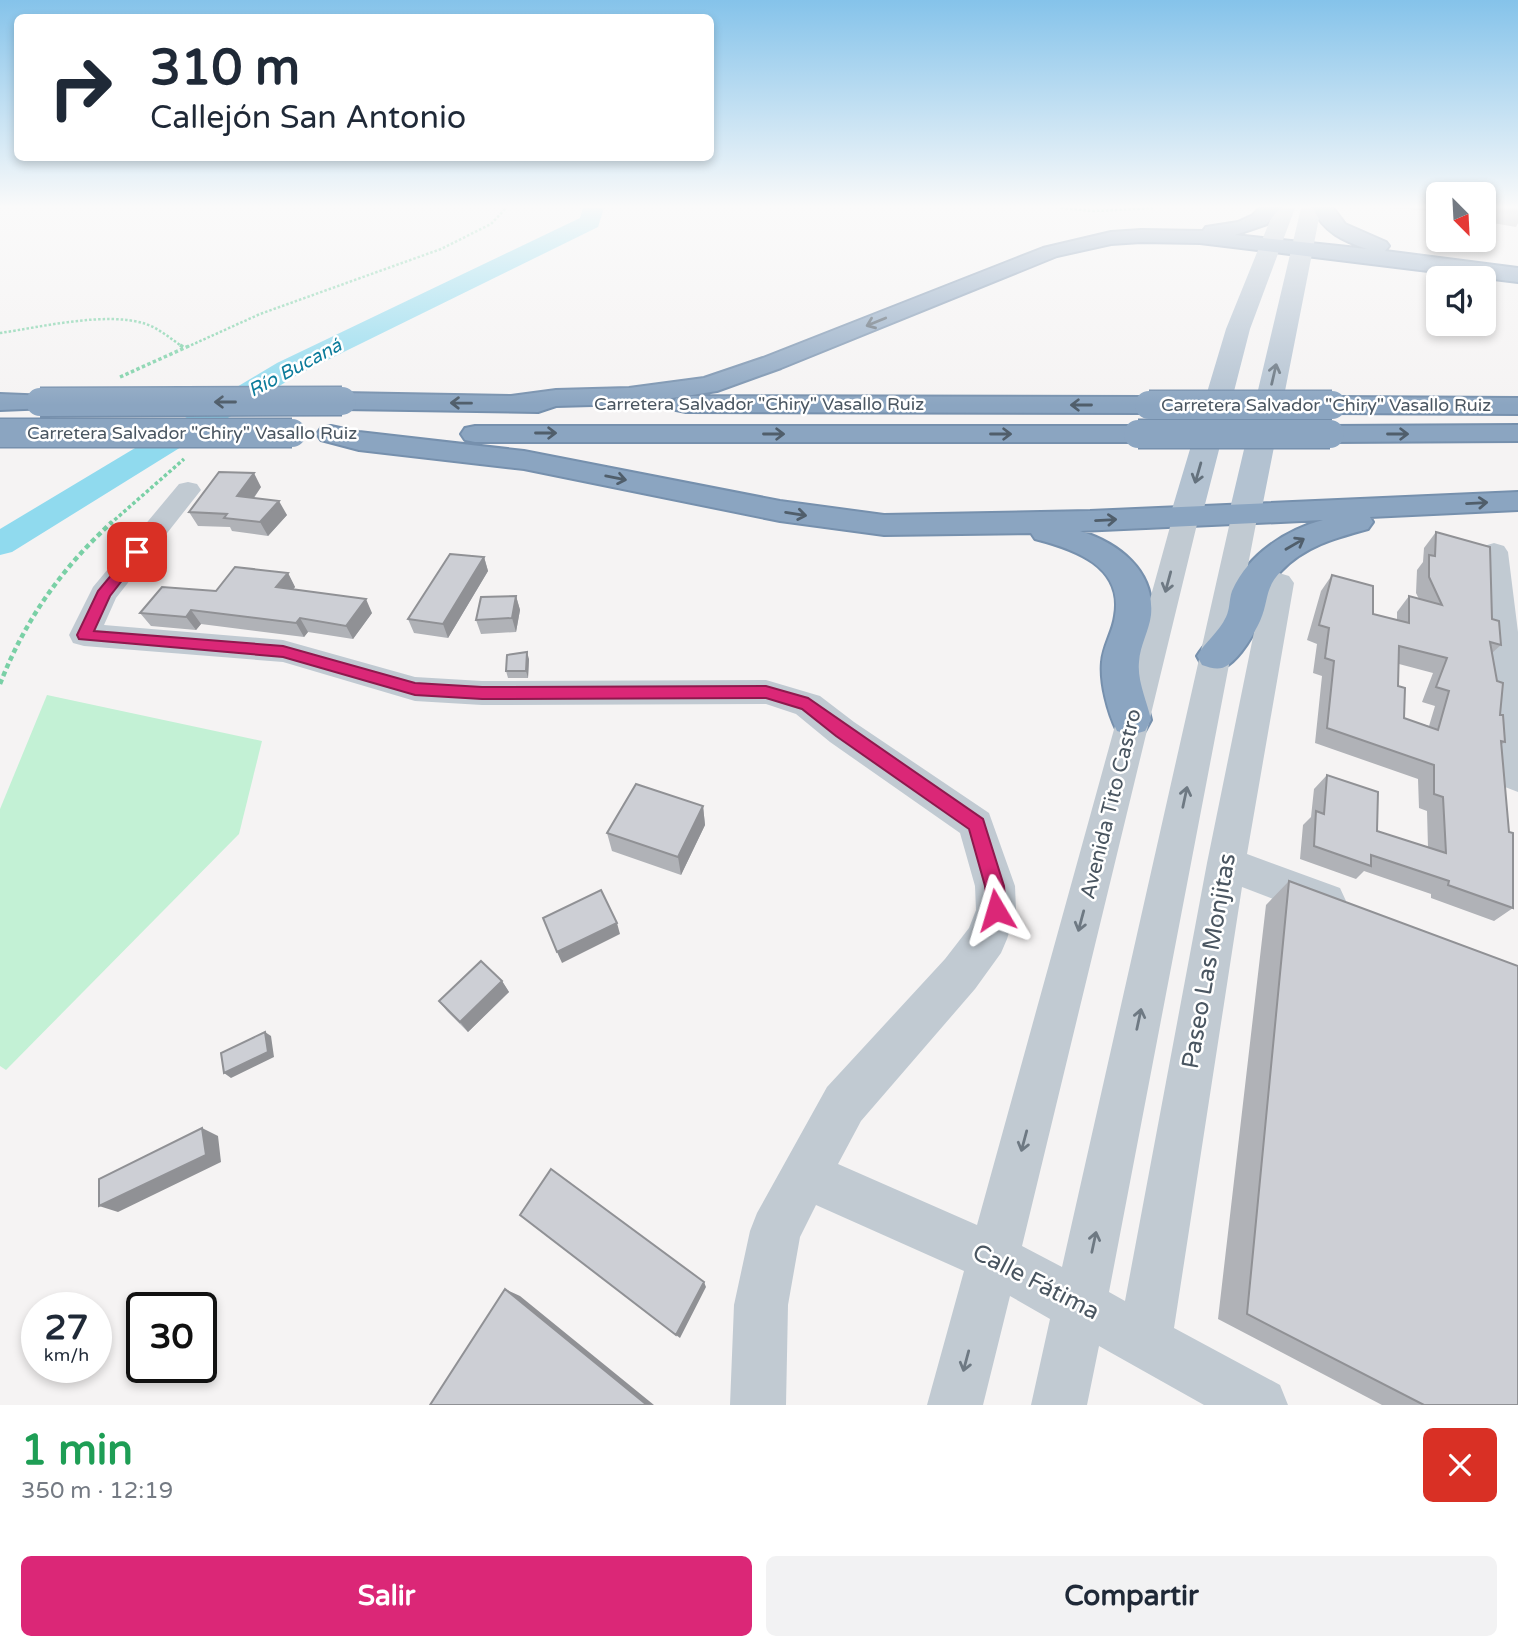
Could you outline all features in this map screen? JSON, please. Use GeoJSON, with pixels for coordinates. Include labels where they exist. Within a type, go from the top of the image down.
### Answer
{"type":"FeatureCollection","features":[{"type":"Feature","properties":{"kind":"highway"},"geometry":{"type":"LineString","coordinates":[[513,403],[556,398],[629,396],[708,385],[772,363],[999,274]]}},
{"type":"Feature","properties":{"kind":"highway","name":"Carretera Salvador \"Chiry\" Vasallo Ruiz"},"geometry":{"type":"LineString","coordinates":[[0,402],[1518,406]]}},
{"type":"Feature","properties":{"kind":"highway","name":"Carretera Salvador \"Chiry\" Vasallo Ruiz"},"geometry":{"type":"LineString","coordinates":[[0,433],[1518,433]]}},
{"type":"Feature","properties":{"kind":"highway"},"geometry":{"type":"LineString","coordinates":[[331,434],[359,441],[524,460],[835,520],[939,526],[1518,501]]}},
{"type":"Feature","properties":{"kind":"highway"},"geometry":{"type":"LineString","coordinates":[[1215,656],[1242,621],[1249,592],[1256,580],[1281,553],[1326,530],[1352,523],[1397,517],[1436,505]]}},
{"type":"Feature","properties":{"kind":"highway"},"geometry":{"type":"LineString","coordinates":[[1013,524],[1082,541],[1107,556],[1125,575],[1134,600],[1120,665],[1131,720]]}},
{"type":"Feature","properties":{"kind":"main road","name":"Avenida Tito Castro"},"geometry":{"type":"LineString","coordinates":[[1186,516],[1238,329],[1260,274]]}},
{"type":"Feature","properties":{"kind":"main road"},"geometry":{"type":"LineString","coordinates":[[1245,513],[1296,274]]}},
{"type":"Feature","properties":{"kind":"street"},"geometry":{"type":"LineString","coordinates":[[186,475],[103,594],[84,635],[283,651],[415,689],[482,693],[766,692],[808,705],[842,732],[976,824],[995,886],[996,910],[986,939],[960,974],[844,1104],[775,1231],[761,1305],[758,1405]]}},
{"type":"Feature","properties":{"kind":"street"},"geometry":{"type":"LineString","coordinates":[[1059,1405],[1245,513]]}},
{"type":"Feature","properties":{"kind":"street","name":"Avenida Tito Castro"},"geometry":{"type":"LineString","coordinates":[[955,1405],[1186,516]]}},
{"type":"Feature","properties":{"kind":"street"},"geometry":{"type":"LineString","coordinates":[[1503,570],[1518,777]]}},
{"type":"Feature","properties":{"kind":"street","name":"Paseo Las Monjitas"},"geometry":{"type":"LineString","coordinates":[[1144,1340],[1226,863],[1279,583]]}},
{"type":"Feature","properties":{"kind":"street"},"geometry":{"type":"LineString","coordinates":[[1226,863],[1366,916]]}},
{"type":"Feature","properties":{"kind":"street","name":"Calle Fátima"},"geometry":{"type":"LineString","coordinates":[[805,1175],[993,1258],[1259,1405]]}},
{"type":"Feature","properties":{"kind":"path"},"geometry":{"type":"LineString","coordinates":[[114,380],[297,299],[370,274]]}},
{"type":"Feature","properties":{"kind":"path"},"geometry":{"type":"LineString","coordinates":[[0,333],[90,323],[133,322],[151,326],[186,349]]}},
{"type":"Feature","properties":{"kind":"path"},"geometry":{"type":"LineString","coordinates":[[0,684],[10,651],[43,594],[109,522],[186,475]]}},
{"type":"Feature","properties":{"kind":"green space"},"geometry":{"type":"Polygon","coordinates":[[[47,695],[262,741],[239,834],[6,1070],[0,1066],[0,809],[47,695]]]}},
{"type":"Feature","properties":{"kind":"building"},"geometry":{"type":"Polygon","coordinates":[[[219,472],[254,473],[237,496],[279,501],[260,522],[224,518],[227,514],[189,512],[219,472]]]}},
{"type":"Feature","properties":{"kind":"building"},"geometry":{"type":"Polygon","coordinates":[[[1436,532],[1490,547],[1492,619],[1499,621],[1501,645],[1490,642],[1497,681],[1503,683],[1500,715],[1503,715],[1505,742],[1501,741],[1509,832],[1513,833],[1513,908],[1448,885],[1449,881],[1371,855],[1371,866],[1314,846],[1316,811],[1324,814],[1327,775],[1378,792],[1377,831],[1446,853],[1443,797],[1434,794],[1434,765],[1327,728],[1334,661],[1325,658],[1329,628],[1319,625],[1332,575],[1373,586],[1373,614],[1409,623],[1409,596],[1442,605],[1429,577],[1429,555],[1435,556],[1436,532]],[[1399,646],[1398,686],[1405,688],[1404,718],[1438,730],[1449,691],[1436,687],[1447,658],[1399,646]]]}},
{"type":"Feature","properties":{"kind":"building"},"geometry":{"type":"Polygon","coordinates":[[[450,554],[484,557],[443,624],[408,619],[450,554]]]}},
{"type":"Feature","properties":{"kind":"building"},"geometry":{"type":"Polygon","coordinates":[[[235,567],[288,573],[276,587],[366,599],[346,626],[300,618],[296,623],[191,610],[186,617],[140,613],[162,587],[216,591],[235,567]]]}},
{"type":"Feature","properties":{"kind":"building"},"geometry":{"type":"Polygon","coordinates":[[[516,596],[512,618],[476,620],[481,597],[516,596]]]}},
{"type":"Feature","properties":{"kind":"building"},"geometry":{"type":"Polygon","coordinates":[[[527,652],[526,671],[506,671],[507,655],[527,652]]]}},
{"type":"Feature","properties":{"kind":"building"},"geometry":{"type":"Polygon","coordinates":[[[636,784],[703,806],[678,857],[607,833],[636,784]]]}},
{"type":"Feature","properties":{"kind":"building"},"geometry":{"type":"Polygon","coordinates":[[[1289,881],[1518,966],[1518,1405],[1424,1405],[1247,1314],[1289,881]]]}},
{"type":"Feature","properties":{"kind":"building"},"geometry":{"type":"Polygon","coordinates":[[[601,890],[617,923],[557,952],[543,918],[601,890]]]}},
{"type":"Feature","properties":{"kind":"building"},"geometry":{"type":"Polygon","coordinates":[[[481,961],[502,981],[460,1022],[439,1001],[481,961]]]}},
{"type":"Feature","properties":{"kind":"building"},"geometry":{"type":"Polygon","coordinates":[[[265,1032],[268,1052],[224,1073],[221,1053],[265,1032]]]}},
{"type":"Feature","properties":{"kind":"building"},"geometry":{"type":"Polygon","coordinates":[[[202,1128],[206,1155],[99,1206],[99,1179],[202,1128]]]}},
{"type":"Feature","properties":{"kind":"building"},"geometry":{"type":"Polygon","coordinates":[[[551,1169],[704,1282],[676,1335],[520,1215],[551,1169]]]}},
{"type":"Feature","properties":{"kind":"building"},"geometry":{"type":"Polygon","coordinates":[[[505,1289],[647,1405],[430,1405],[505,1289]]]}},
{"type":"Feature","properties":{"kind":"waterway","name":"Río Bucaná"},"geometry":{"type":"LineString","coordinates":[[0,544],[287,369],[484,274]]}},
{"type":"Feature","properties":{"kind":"route"},"geometry":{"type":"LineString","coordinates":[[137,552],[103,594],[84,635],[283,651],[415,689],[482,693],[766,692],[808,705],[842,732],[976,824],[995,886],[996,910]]}}]}
